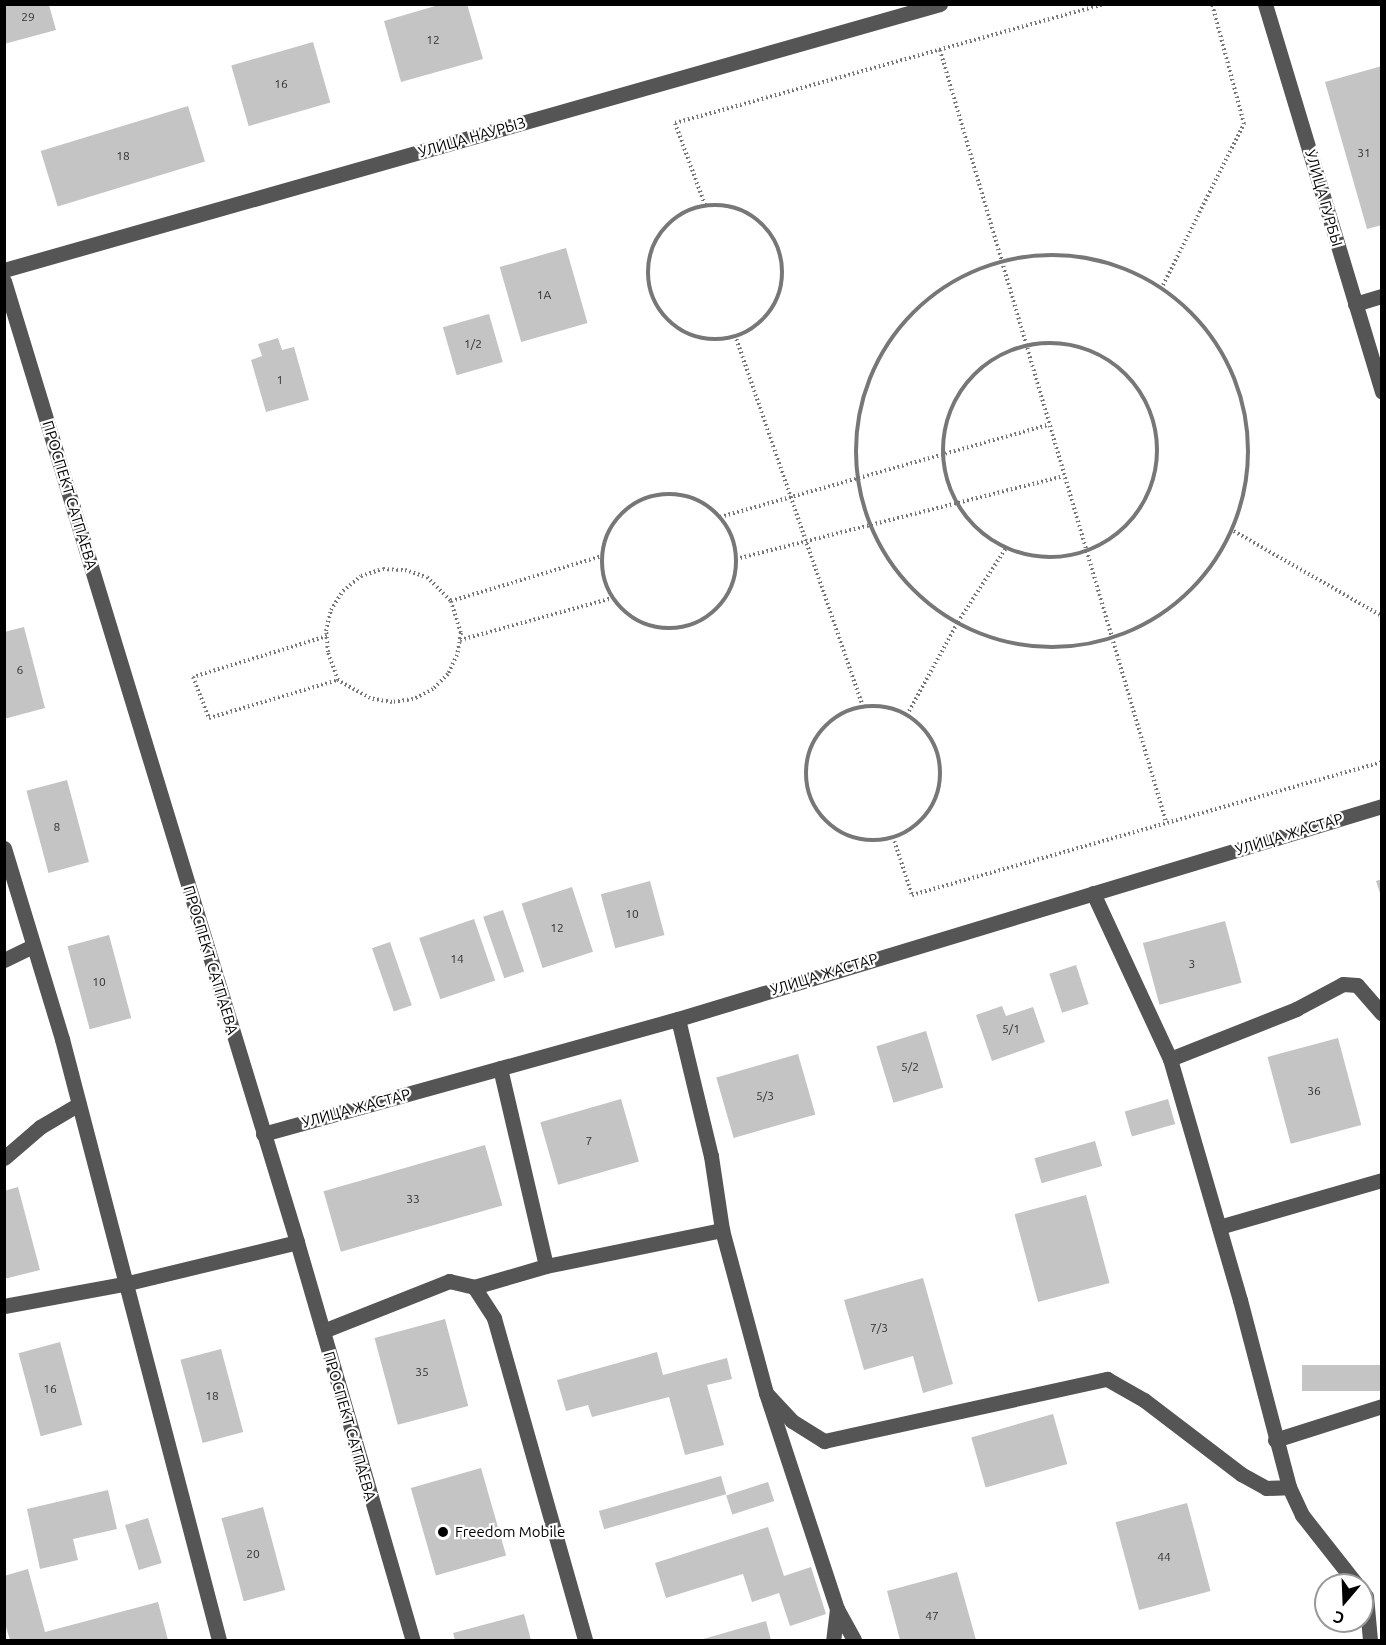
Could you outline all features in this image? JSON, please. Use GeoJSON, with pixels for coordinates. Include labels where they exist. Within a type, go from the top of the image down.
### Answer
{"type":"FeatureCollection","features":[{"type":"Feature","properties":{"kind":"street","name":"УЛИЦА НАУРЫЗ"},"geometry":{"type":"LineString","coordinates":[[4,270],[940,4]]}},
{"type":"Feature","properties":{"kind":"street","name":"УЛИЦА ГУРБЫ"},"geometry":{"type":"LineString","coordinates":[[1265,4],[1382,392]]}},
{"type":"Feature","properties":{"kind":"street","name":"ПРОСПЕКТ САТПАЕВА"},"geometry":{"type":"LineString","coordinates":[[4,281],[297,1242],[413,1641]]}},
{"type":"Feature","properties":{"kind":"street"},"geometry":{"type":"LineString","coordinates":[[1355,303],[1382,296]]}},
{"type":"Feature","properties":{"kind":"street","name":"УЛИЦА ЖАСТАР"},"geometry":{"type":"LineString","coordinates":[[263,1134],[678,1019],[1382,806]]}},
{"type":"Feature","properties":{"kind":"street"},"geometry":{"type":"LineString","coordinates":[[4,848],[79,1104],[124,1284],[219,1641]]}},
{"type":"Feature","properties":{"kind":"street"},"geometry":{"type":"LineString","coordinates":[[1093,893],[1170,1059],[1219,1227],[1289,1487],[1302,1515],[1350,1573]]}},
{"type":"Feature","properties":{"kind":"street"},"geometry":{"type":"LineString","coordinates":[[4,960],[33,946]]}},
{"type":"Feature","properties":{"kind":"street"},"geometry":{"type":"LineString","coordinates":[[1170,1059],[1296,1009],[1343,984],[1357,985],[1382,1014]]}},
{"type":"Feature","properties":{"kind":"street"},"geometry":{"type":"LineString","coordinates":[[678,1019],[711,1156],[722,1230],[766,1393],[837,1609],[854,1641]]}},
{"type":"Feature","properties":{"kind":"street"},"geometry":{"type":"LineString","coordinates":[[500,1068],[546,1266]]}},
{"type":"Feature","properties":{"kind":"street"},"geometry":{"type":"LineString","coordinates":[[4,1158],[40,1127],[79,1104]]}},
{"type":"Feature","properties":{"kind":"street"},"geometry":{"type":"LineString","coordinates":[[1219,1227],[1382,1180]]}},
{"type":"Feature","properties":{"kind":"street"},"geometry":{"type":"LineString","coordinates":[[323,1331],[450,1281],[474,1287],[546,1266],[722,1230]]}},
{"type":"Feature","properties":{"kind":"street"},"geometry":{"type":"LineString","coordinates":[[4,1306],[124,1284],[297,1242]]}},
{"type":"Feature","properties":{"kind":"street"},"geometry":{"type":"LineString","coordinates":[[474,1287],[494,1318],[585,1641]]}},
{"type":"Feature","properties":{"kind":"street"},"geometry":{"type":"LineString","coordinates":[[766,1393],[792,1421],[824,1441],[1107,1379],[1144,1400],[1240,1474],[1266,1488],[1289,1487]]}},
{"type":"Feature","properties":{"kind":"street"},"geometry":{"type":"LineString","coordinates":[[1275,1440],[1382,1406]]}},
{"type":"Feature","properties":{"kind":"street"},"geometry":{"type":"LineString","coordinates":[[833,1641],[837,1609]]}},
{"type":"Feature","properties":{"kind":"path"},"geometry":{"type":"LineString","coordinates":[[705,206],[675,123],[1103,4]]}},
{"type":"Feature","properties":{"kind":"path"},"geometry":{"type":"LineString","coordinates":[[1161,289],[1244,124],[1212,4]]}},
{"type":"Feature","properties":{"kind":"path"},"geometry":{"type":"LineString","coordinates":[[940,50],[1063,476],[1114,636],[1166,822]]}},
{"type":"Feature","properties":{"kind":"path"},"geometry":{"type":"LineString","coordinates":[[705,206],[728,206],[749,213],[766,228],[778,248],[783,270],[780,291],[770,310],[755,326],[735,335],[714,339],[693,334],[674,324],[659,308],[650,288],[648,267],[653,246],[665,226],[683,213],[705,206]]}},
{"type":"Feature","properties":{"kind":"path"},"geometry":{"type":"LineString","coordinates":[[1020,256],[1087,257],[1147,278],[1161,289],[1197,317],[1232,370],[1248,431],[1244,494],[1220,553],[1179,602],[1114,636],[1062,648],[996,640],[937,611],[890,564],[861,504],[854,438],[869,374],[905,318],[957,277],[1020,256]]}},
{"type":"Feature","properties":{"kind":"path"},"geometry":{"type":"LineString","coordinates":[[735,335],[863,706]]}},
{"type":"Feature","properties":{"kind":"path"},"geometry":{"type":"LineString","coordinates":[[1041,344],[1076,346],[1109,361],[1135,385],[1152,416],[1157,451],[1151,486],[1134,517],[1108,541],[1086,550],[1040,558],[1006,548],[977,529],[957,504],[944,468],[944,432],[955,399],[977,371],[1007,352],[1025,347],[1041,344]]}},
{"type":"Feature","properties":{"kind":"path"},"geometry":{"type":"LineString","coordinates":[[720,518],[859,481],[1048,425]]}},
{"type":"Feature","properties":{"kind":"path"},"geometry":{"type":"LineString","coordinates":[[736,559],[872,527],[1063,476]]}},
{"type":"Feature","properties":{"kind":"path"},"geometry":{"type":"LineString","coordinates":[[659,495],[681,495],[703,503],[720,518],[732,537],[736,559],[734,581],[724,600],[709,616],[689,625],[668,628],[646,624],[627,614],[613,598],[604,578],[602,556],[607,535],[619,516],[637,502],[659,495]]}},
{"type":"Feature","properties":{"kind":"path"},"geometry":{"type":"LineString","coordinates":[[1230,529],[1382,616]]}},
{"type":"Feature","properties":{"kind":"path"},"geometry":{"type":"LineString","coordinates":[[907,715],[958,622],[1006,548]]}},
{"type":"Feature","properties":{"kind":"path"},"geometry":{"type":"LineString","coordinates":[[450,601],[602,556]]}},
{"type":"Feature","properties":{"kind":"path"},"geometry":{"type":"LineString","coordinates":[[383,569],[405,570],[427,577],[450,601],[460,640],[448,674],[433,689],[413,699],[392,702],[370,699],[338,680],[327,636],[331,610],[343,591],[361,576],[383,569]]}},
{"type":"Feature","properties":{"kind":"path"},"geometry":{"type":"LineString","coordinates":[[460,640],[613,598]]}},
{"type":"Feature","properties":{"kind":"path"},"geometry":{"type":"LineString","coordinates":[[327,636],[193,676],[209,718],[338,680]]}},
{"type":"Feature","properties":{"kind":"path"},"geometry":{"type":"LineString","coordinates":[[863,706],[885,707],[907,715],[924,729],[936,749],[941,771],[938,793],[928,812],[913,827],[893,837],[872,840],[850,836],[832,825],[817,809],[808,789],[806,768],[811,747],[823,728],[841,714],[863,706]]}},
{"type":"Feature","properties":{"kind":"path"},"geometry":{"type":"LineString","coordinates":[[893,837],[912,895],[1382,762]]}},
{"type":"Feature","properties":{"kind":"building"},"geometry":{"type":"Polygon","coordinates":[[[442,4],[467,4],[483,59],[401,82],[384,21],[442,4]]]}},
{"type":"Feature","properties":{"kind":"building"},"geometry":{"type":"Polygon","coordinates":[[[4,5],[49,5],[56,30],[4,44],[4,5]]]}},
{"type":"Feature","properties":{"kind":"building"},"geometry":{"type":"Polygon","coordinates":[[[313,42],[330,103],[249,126],[231,65],[313,42]]]}},
{"type":"Feature","properties":{"kind":"building"},"geometry":{"type":"Polygon","coordinates":[[[1382,66],[1382,225],[1367,229],[1325,82],[1382,66]]]}},
{"type":"Feature","properties":{"kind":"building"},"geometry":{"type":"Polygon","coordinates":[[[188,106],[205,161],[58,206],[41,151],[188,106]]]}},
{"type":"Feature","properties":{"kind":"building"},"geometry":{"type":"Polygon","coordinates":[[[566,248],[587,323],[521,342],[500,267],[566,248]]]}},
{"type":"Feature","properties":{"kind":"building"},"geometry":{"type":"Polygon","coordinates":[[[489,314],[503,362],[457,375],[443,327],[489,314]]]}},
{"type":"Feature","properties":{"kind":"building"},"geometry":{"type":"Polygon","coordinates":[[[278,338],[282,350],[294,347],[309,400],[266,412],[251,360],[262,356],[258,344],[278,338]]]}},
{"type":"Feature","properties":{"kind":"building"},"geometry":{"type":"Polygon","coordinates":[[[24,627],[45,708],[4,719],[4,632],[24,627]]]}},
{"type":"Feature","properties":{"kind":"building"},"geometry":{"type":"Polygon","coordinates":[[[67,780],[89,862],[48,873],[26,791],[67,780]]]}},
{"type":"Feature","properties":{"kind":"building"},"geometry":{"type":"Polygon","coordinates":[[[1382,879],[1382,896],[1381,896],[1376,881],[1382,879]]]}},
{"type":"Feature","properties":{"kind":"building"},"geometry":{"type":"Polygon","coordinates":[[[650,881],[664,935],[615,948],[601,894],[650,881]]]}},
{"type":"Feature","properties":{"kind":"building"},"geometry":{"type":"Polygon","coordinates":[[[572,887],[593,952],[543,968],[522,903],[572,887]]]}},
{"type":"Feature","properties":{"kind":"building"},"geometry":{"type":"Polygon","coordinates":[[[503,910],[524,971],[504,978],[483,917],[503,910]]]}},
{"type":"Feature","properties":{"kind":"building"},"geometry":{"type":"Polygon","coordinates":[[[474,919],[495,980],[440,999],[419,938],[474,919]]]}},
{"type":"Feature","properties":{"kind":"building"},"geometry":{"type":"Polygon","coordinates":[[[1225,921],[1242,983],[1159,1005],[1143,943],[1225,921]]]}},
{"type":"Feature","properties":{"kind":"building"},"geometry":{"type":"Polygon","coordinates":[[[109,935],[131,1018],[90,1029],[67,946],[109,935]]]}},
{"type":"Feature","properties":{"kind":"building"},"geometry":{"type":"Polygon","coordinates":[[[390,942],[412,1005],[394,1012],[372,948],[390,942]]]}},
{"type":"Feature","properties":{"kind":"building"},"geometry":{"type":"Polygon","coordinates":[[[1076,965],[1089,1004],[1062,1013],[1049,974],[1076,965]]]}},
{"type":"Feature","properties":{"kind":"building"},"geometry":{"type":"Polygon","coordinates":[[[1002,1006],[1006,1016],[1033,1007],[1045,1042],[992,1061],[976,1015],[1002,1006]]]}},
{"type":"Feature","properties":{"kind":"building"},"geometry":{"type":"Polygon","coordinates":[[[926,1031],[943,1087],[894,1103],[876,1046],[926,1031]]]}},
{"type":"Feature","properties":{"kind":"building"},"geometry":{"type":"Polygon","coordinates":[[[1338,1038],[1361,1125],[1291,1144],[1267,1057],[1338,1038]]]}},
{"type":"Feature","properties":{"kind":"building"},"geometry":{"type":"Polygon","coordinates":[[[798,1054],[815,1115],[734,1138],[716,1077],[798,1054]]]}},
{"type":"Feature","properties":{"kind":"building"},"geometry":{"type":"Polygon","coordinates":[[[621,1099],[639,1161],[558,1185],[540,1122],[621,1099]]]}},
{"type":"Feature","properties":{"kind":"building"},"geometry":{"type":"Polygon","coordinates":[[[1168,1099],[1175,1124],[1132,1136],[1125,1111],[1168,1099]]]}},
{"type":"Feature","properties":{"kind":"building"},"geometry":{"type":"Polygon","coordinates":[[[1095,1141],[1102,1166],[1042,1183],[1034,1158],[1095,1141]]]}},
{"type":"Feature","properties":{"kind":"building"},"geometry":{"type":"Polygon","coordinates":[[[485,1145],[502,1206],[341,1252],[324,1191],[485,1145]]]}},
{"type":"Feature","properties":{"kind":"building"},"geometry":{"type":"Polygon","coordinates":[[[18,1187],[40,1270],[4,1279],[4,1191],[18,1187]]]}},
{"type":"Feature","properties":{"kind":"building"},"geometry":{"type":"Polygon","coordinates":[[[1086,1195],[1110,1283],[1038,1302],[1015,1214],[1086,1195]]]}},
{"type":"Feature","properties":{"kind":"building"},"geometry":{"type":"Polygon","coordinates":[[[923,1278],[953,1384],[923,1393],[913,1356],[864,1370],[844,1300],[923,1278]]]}},
{"type":"Feature","properties":{"kind":"building"},"geometry":{"type":"Polygon","coordinates":[[[445,1319],[468,1406],[398,1425],[374,1338],[445,1319]]]}},
{"type":"Feature","properties":{"kind":"building"},"geometry":{"type":"Polygon","coordinates":[[[60,1342],[82,1425],[41,1436],[18,1353],[60,1342]]]}},
{"type":"Feature","properties":{"kind":"building"},"geometry":{"type":"Polygon","coordinates":[[[221,1349],[243,1432],[203,1443],[180,1360],[221,1349]]]}},
{"type":"Feature","properties":{"kind":"building"},"geometry":{"type":"Polygon","coordinates":[[[657,1352],[663,1375],[727,1358],[732,1379],[707,1385],[724,1445],[685,1455],[669,1397],[592,1417],[588,1405],[566,1411],[557,1380],[657,1352]]]}},
{"type":"Feature","properties":{"kind":"building"},"geometry":{"type":"Polygon","coordinates":[[[1302,1365],[1382,1365],[1382,1391],[1302,1391],[1302,1365]]]}},
{"type":"Feature","properties":{"kind":"building"},"geometry":{"type":"Polygon","coordinates":[[[1053,1414],[1067,1464],[986,1487],[971,1437],[1053,1414]]]}},
{"type":"Feature","properties":{"kind":"building"},"geometry":{"type":"Polygon","coordinates":[[[481,1468],[506,1555],[436,1576],[411,1488],[481,1468]]]}},
{"type":"Feature","properties":{"kind":"building"},"geometry":{"type":"Polygon","coordinates":[[[721,1476],[726,1494],[604,1529],[599,1511],[721,1476]]]}},
{"type":"Feature","properties":{"kind":"building"},"geometry":{"type":"Polygon","coordinates":[[[768,1482],[774,1501],[732,1515],[726,1496],[768,1482]]]}},
{"type":"Feature","properties":{"kind":"building"},"geometry":{"type":"Polygon","coordinates":[[[108,1490],[117,1529],[73,1539],[78,1560],[40,1569],[27,1509],[108,1490]]]}},
{"type":"Feature","properties":{"kind":"building"},"geometry":{"type":"Polygon","coordinates":[[[1187,1503],[1211,1591],[1139,1610],[1116,1522],[1187,1503]]]}},
{"type":"Feature","properties":{"kind":"building"},"geometry":{"type":"Polygon","coordinates":[[[263,1507],[285,1590],[244,1601],[221,1518],[263,1507]]]}},
{"type":"Feature","properties":{"kind":"building"},"geometry":{"type":"Polygon","coordinates":[[[148,1518],[162,1563],[139,1570],[125,1525],[148,1518]]]}},
{"type":"Feature","properties":{"kind":"building"},"geometry":{"type":"Polygon","coordinates":[[[768,1527],[784,1576],[811,1567],[826,1614],[790,1626],[779,1593],[752,1602],[743,1574],[666,1598],[655,1563],[768,1527]]]}},
{"type":"Feature","properties":{"kind":"building"},"geometry":{"type":"Polygon","coordinates":[[[28,1569],[45,1632],[158,1602],[168,1640],[10,1640],[4,1621],[4,1576],[28,1569]]]}},
{"type":"Feature","properties":{"kind":"building"},"geometry":{"type":"Polygon","coordinates":[[[957,1572],[976,1640],[900,1640],[887,1591],[957,1572]]]}},
{"type":"Feature","properties":{"kind":"building"},"geometry":{"type":"Polygon","coordinates":[[[524,1614],[531,1640],[455,1640],[453,1633],[524,1614]]]}},
{"type":"Feature","properties":{"kind":"building"},"geometry":{"type":"Polygon","coordinates":[[[766,1621],[771,1640],[700,1640],[766,1621]]]}},
{"type":"Feature","properties":{"kind":"place","name":"Freedom Mobile"},"geometry":{"type":"Point","coordinates":[443,1532]}}]}
